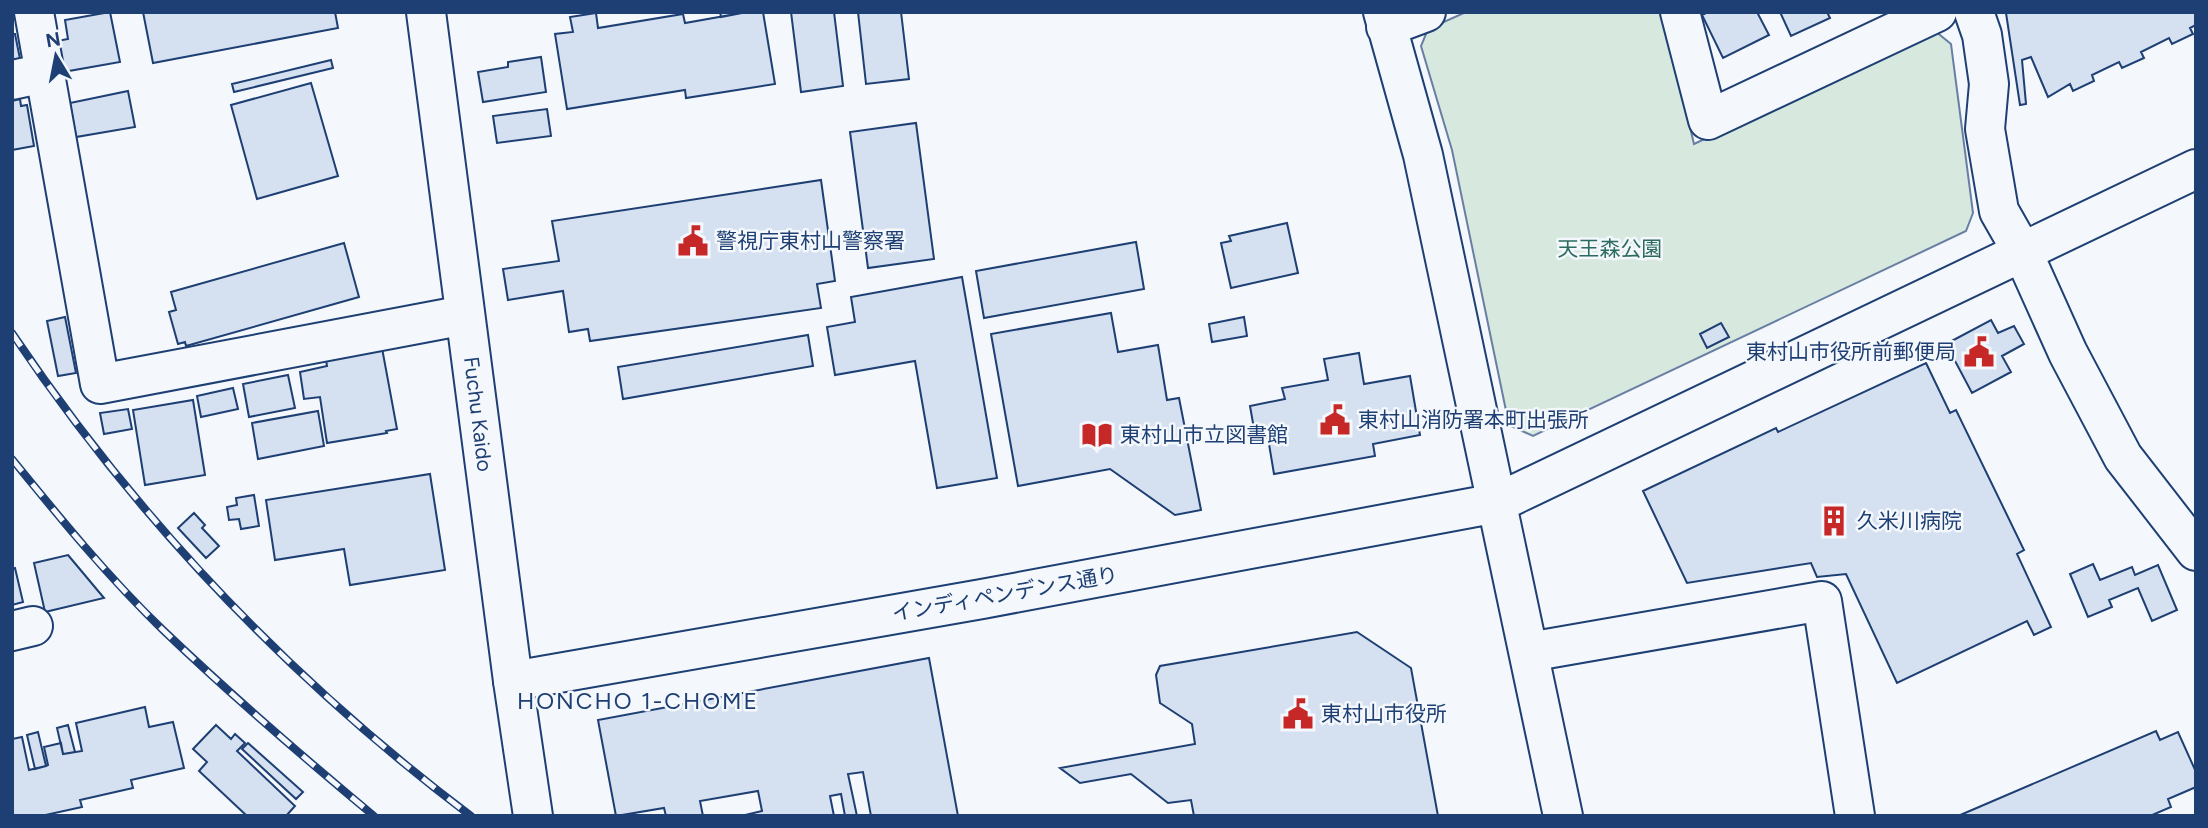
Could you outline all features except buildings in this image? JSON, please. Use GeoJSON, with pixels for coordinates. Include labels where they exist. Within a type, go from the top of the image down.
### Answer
{"type":"FeatureCollection","features":[{"type":"Feature","properties":{"kind":"street"},"geometry":{"type":"LineString","coordinates":[[34,12],[29,77],[100,384],[465,315]]}},
{"type":"Feature","properties":{"kind":"street","name":"Fuchu Kaido"},"geometry":{"type":"LineString","coordinates":[[426,12],[533,816]]}},
{"type":"Feature","properties":{"kind":"street"},"geometry":{"type":"LineString","coordinates":[[1426,12],[1384,20],[1423,155],[1563,816]]}},
{"type":"Feature","properties":{"kind":"street"},"geometry":{"type":"LineString","coordinates":[[1680,12],[1708,120],[1937,12]]}},
{"type":"Feature","properties":{"kind":"street"},"geometry":{"type":"LineString","coordinates":[[1974,12],[1982,35],[1989,84],[1985,130],[1999,211],[2023,253],[2068,353],[2123,457],[2196,551]]}},
{"type":"Feature","properties":{"kind":"street","name":"インディペンデンス通り"},"geometry":{"type":"LineString","coordinates":[[513,681],[982,599],[1497,503],[2196,169]]}},
{"type":"Feature","properties":{"kind":"street"},"geometry":{"type":"LineString","coordinates":[[1529,652],[1822,601],[1855,816]]}},
{"type":"Feature","properties":{"kind":"green space","name":"天王森公園"},"geometry":{"type":"Polygon","coordinates":[[[1466,12],[1663,12],[1694,144],[1935,31],[1951,44],[1973,213],[1966,231],[1533,436],[1509,425],[1452,150],[1421,46],[1428,29],[1466,12]]]}},
{"type":"Feature","properties":{"kind":"railway"},"geometry":{"type":"LineString","coordinates":[[12,333],[111,468],[221,594],[341,710],[471,816]]}},
{"type":"Feature","properties":{"kind":"railway"},"geometry":{"type":"LineString","coordinates":[[12,459],[66,525],[163,630],[267,725],[374,816]]}},
{"type":"Feature","properties":{"kind":"place","name":"警視庁東村山警察署"},"geometry":{"type":"Point","coordinates":[693,241]}},
{"type":"Feature","properties":{"kind":"place","name":"東村山市役所前郵便局"},"geometry":{"type":"Point","coordinates":[1979,352]}},
{"type":"Feature","properties":{"kind":"place","name":"東村山消防署本町出張所"},"geometry":{"type":"Point","coordinates":[1335,420]}},
{"type":"Feature","properties":{"kind":"place","name":"東村山市立図書館"},"geometry":{"type":"Point","coordinates":[1097,435]}},
{"type":"Feature","properties":{"kind":"place","name":"久米川病院"},"geometry":{"type":"Point","coordinates":[1834,521]}},
{"type":"Feature","properties":{"kind":"place","name":"東村山市役所"},"geometry":{"type":"Point","coordinates":[1298,714]}},
{"type":"Feature","properties":{"kind":"district","name":"HONCHO 1-CHOME"},"geometry":{"type":"Point","coordinates":[638,701]}}]}
